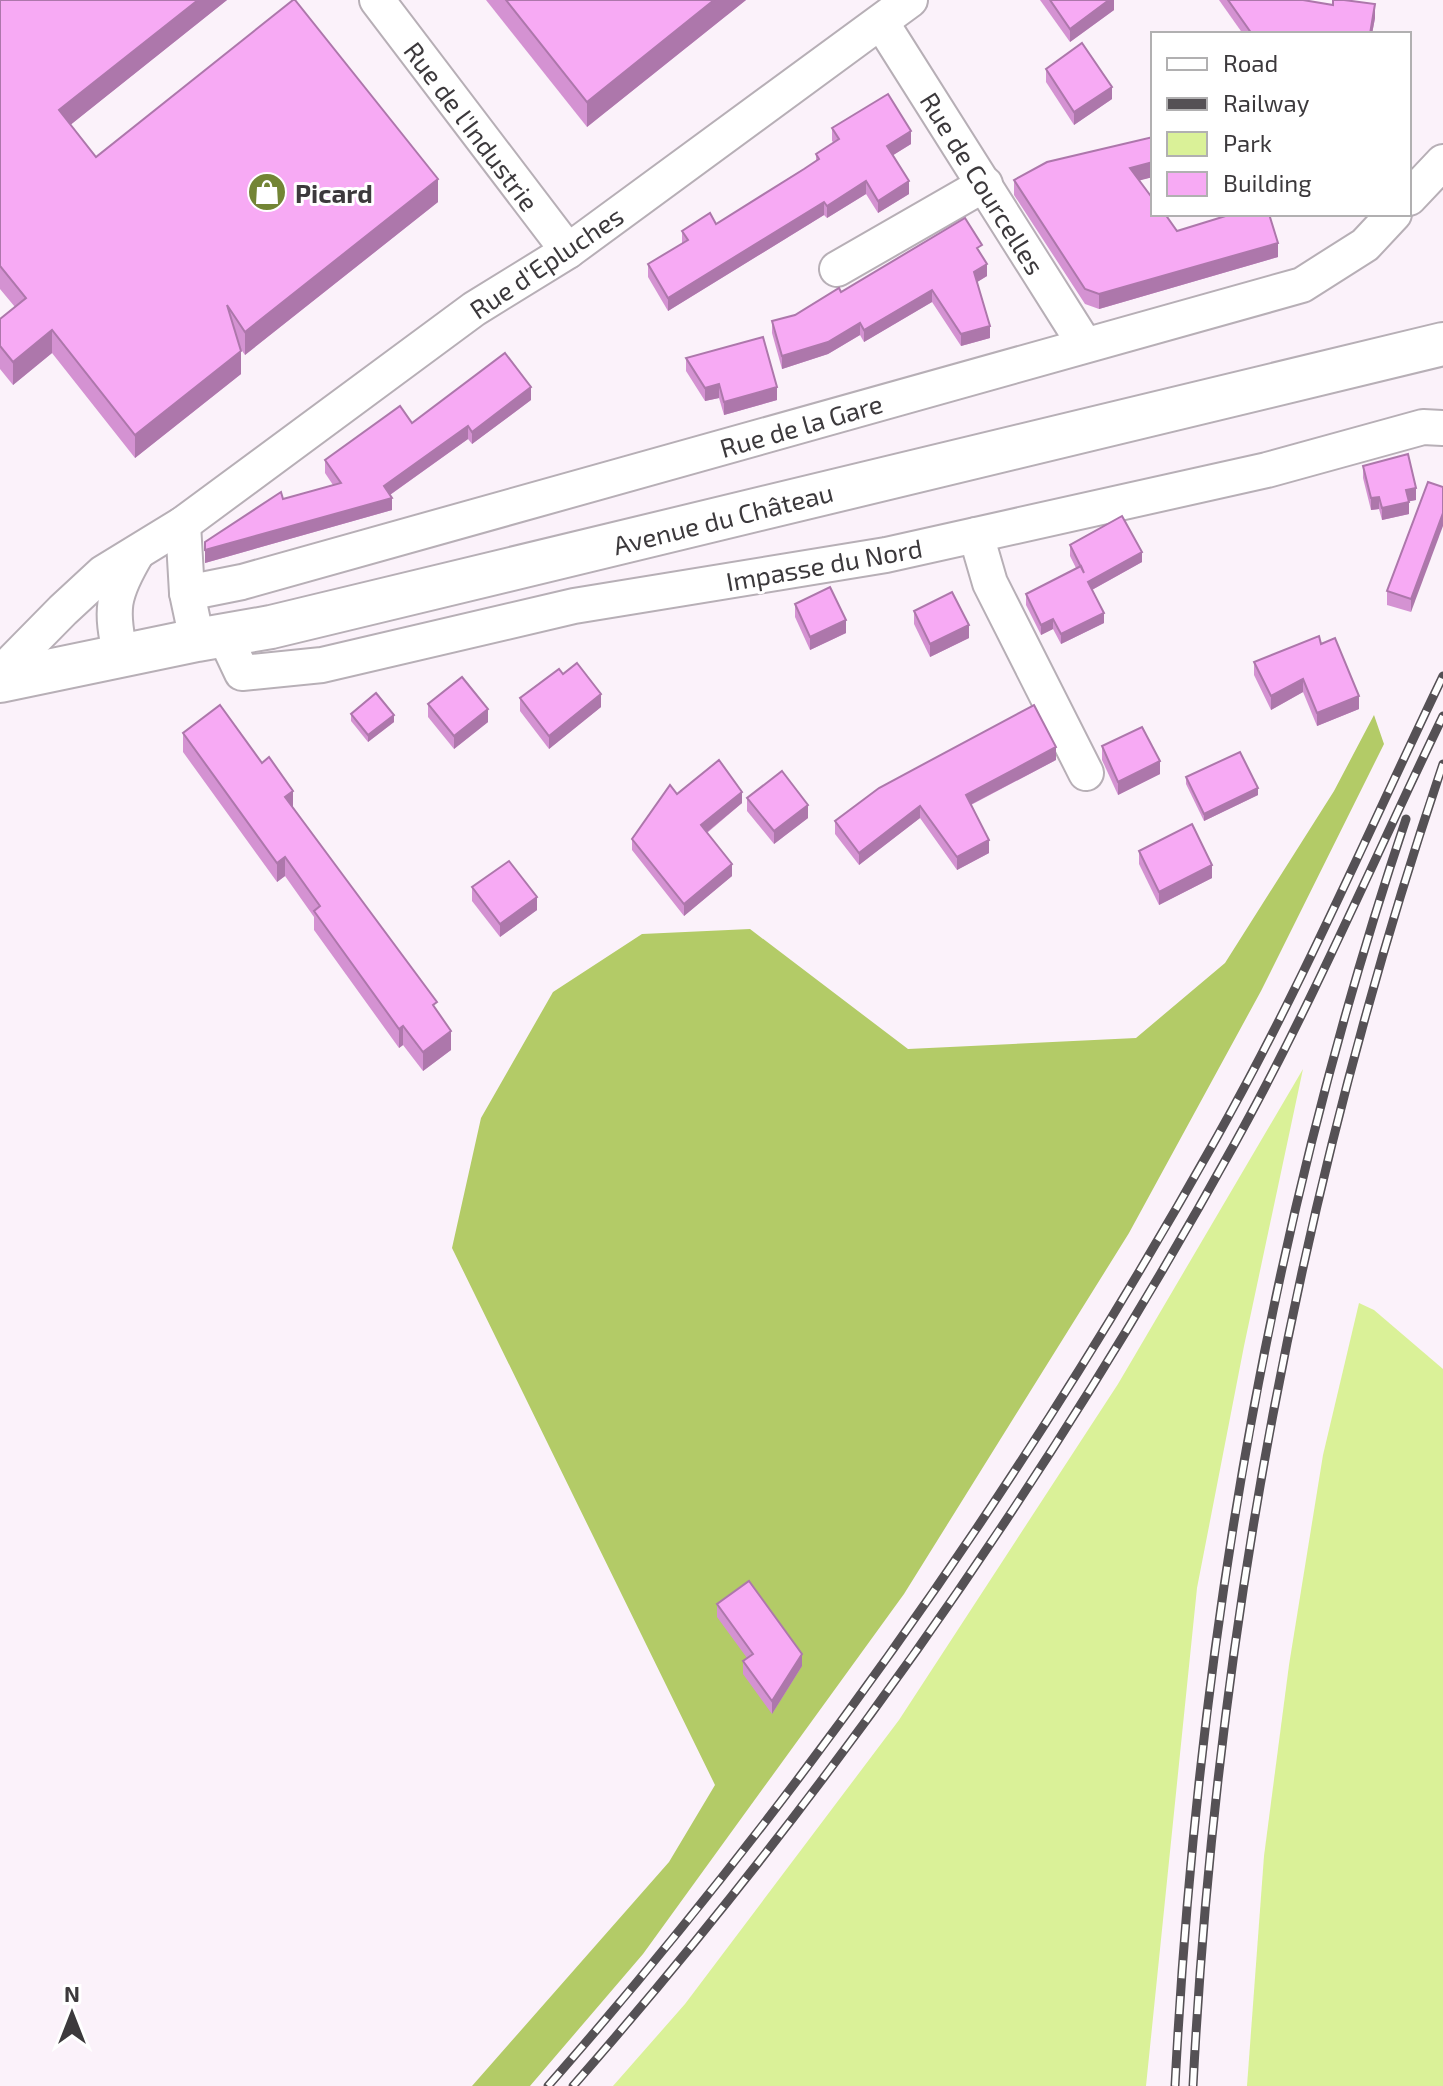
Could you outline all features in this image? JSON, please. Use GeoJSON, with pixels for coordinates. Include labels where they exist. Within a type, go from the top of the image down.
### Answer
{"type":"FeatureCollection","features":[{"type":"Feature","properties":{"kind":"main road","name":"Avenue du Château"},"geometry":{"type":"LineString","coordinates":[[0,681],[287,623],[1443,344]]}},
{"type":"Feature","properties":{"kind":"street","name":"Rue de l'Industrie"},"geometry":{"type":"LineString","coordinates":[[377,0],[568,251]]}},
{"type":"Feature","properties":{"kind":"street","name":"Rue d'Epluches"},"geometry":{"type":"LineString","coordinates":[[0,674],[103,573],[183,524],[474,309],[568,251],[910,0]]}},
{"type":"Feature","properties":{"kind":"street","name":"Rue de Courcelles"},"geometry":{"type":"LineString","coordinates":[[881,22],[1085,345]]}},
{"type":"Feature","properties":{"kind":"street"},"geometry":{"type":"LineString","coordinates":[[1411,196],[1443,162]]}},
{"type":"Feature","properties":{"kind":"street"},"geometry":{"type":"LineString","coordinates":[[837,269],[985,184]]}},
{"type":"Feature","properties":{"kind":"street","name":"Rue de la Gare"},"geometry":{"type":"LineString","coordinates":[[187,593],[257,578],[1302,285],[1365,245],[1392,216]]}},
{"type":"Feature","properties":{"kind":"street","name":"Impasse du Nord"},"geometry":{"type":"LineString","coordinates":[[211,637],[242,673],[322,665],[574,606],[886,555],[1267,470],[1423,427],[1443,428]]}},
{"type":"Feature","properties":{"kind":"street"},"geometry":{"type":"LineString","coordinates":[[183,524],[187,593],[211,637]]}},
{"type":"Feature","properties":{"kind":"street"},"geometry":{"type":"LineString","coordinates":[[976,535],[990,583],[1086,773]]}},
{"type":"Feature","properties":{"kind":"street","name":"Rue d'Epluches"},"geometry":{"type":"LineString","coordinates":[[121,657],[112,621],[118,584],[137,553]]}},
{"type":"Feature","properties":{"kind":"green space"},"geometry":{"type":"Polygon","coordinates":[[[1374,715],[1384,744],[1261,991],[1129,1233],[904,1594],[643,1954],[530,2086],[472,2086],[669,1862],[715,1785],[452,1248],[481,1118],[553,992],[642,934],[750,929],[908,1049],[1136,1038],[1225,963],[1334,791],[1374,715]]]}},
{"type":"Feature","properties":{"kind":"green space"},"geometry":{"type":"Polygon","coordinates":[[[1303,1069],[1197,1588],[1146,2086],[613,2086],[685,2004],[899,1720],[1118,1384],[1303,1069]]]}},
{"type":"Feature","properties":{"kind":"green space"},"geometry":{"type":"Polygon","coordinates":[[[1359,1303],[1374,1310],[1443,1369],[1443,2086],[1247,2086],[1264,1856],[1289,1665],[1323,1455],[1359,1303]]]}},
{"type":"Feature","properties":{"kind":"building"},"geometry":{"type":"Polygon","coordinates":[[[0,0],[198,0],[59,110],[96,157],[295,0],[438,179],[245,332],[227,305],[241,351],[135,435],[52,330],[13,362],[0,346],[0,319],[26,298],[0,266],[0,0]]]}},
{"type":"Feature","properties":{"kind":"building"},"geometry":{"type":"Polygon","coordinates":[[[506,0],[714,0],[587,102],[506,0]]]}},
{"type":"Feature","properties":{"kind":"building"},"geometry":{"type":"Polygon","coordinates":[[[1050,0],[1109,0],[1070,29],[1050,0]]]}},
{"type":"Feature","properties":{"kind":"building"},"geometry":{"type":"Polygon","coordinates":[[[1228,0],[1303,0],[1333,5],[1333,0],[1344,0],[1375,4],[1370,32],[1251,32],[1228,0]]]}},
{"type":"Feature","properties":{"kind":"building"},"geometry":{"type":"Polygon","coordinates":[[[1082,43],[1112,87],[1074,112],[1046,69],[1082,43]]]}},
{"type":"Feature","properties":{"kind":"building"},"geometry":{"type":"Polygon","coordinates":[[[888,94],[911,131],[887,146],[909,181],[878,201],[866,181],[827,206],[824,202],[668,298],[648,264],[688,240],[682,231],[710,213],[716,224],[804,169],[819,159],[816,154],[839,139],[832,128],[888,94]]]}},
{"type":"Feature","properties":{"kind":"building"},"geometry":{"type":"Polygon","coordinates":[[[1151,137],[1151,163],[1130,168],[1151,196],[1151,216],[1166,216],[1177,231],[1226,216],[1270,216],[1278,243],[1099,294],[1085,289],[1014,180],[1047,162],[1151,137]]]}},
{"type":"Feature","properties":{"kind":"building"},"geometry":{"type":"Polygon","coordinates":[[[965,218],[982,245],[977,248],[987,264],[974,272],[990,326],[961,334],[932,290],[864,330],[860,323],[828,342],[782,356],[772,321],[795,315],[839,288],[841,292],[965,218]]]}},
{"type":"Feature","properties":{"kind":"building"},"geometry":{"type":"Polygon","coordinates":[[[763,337],[777,387],[724,402],[719,384],[705,388],[686,358],[763,337]]]}},
{"type":"Feature","properties":{"kind":"building"},"geometry":{"type":"Polygon","coordinates":[[[505,353],[531,387],[472,432],[468,426],[384,486],[392,498],[205,550],[205,542],[281,492],[283,499],[341,483],[325,460],[400,406],[412,423],[505,353]]]}},
{"type":"Feature","properties":{"kind":"building"},"geometry":{"type":"Polygon","coordinates":[[[1408,454],[1416,488],[1406,490],[1409,502],[1382,508],[1379,497],[1371,498],[1363,466],[1408,454]]]}},
{"type":"Feature","properties":{"kind":"building"},"geometry":{"type":"Polygon","coordinates":[[[1428,482],[1443,487],[1443,513],[1411,599],[1387,591],[1428,482]]]}},
{"type":"Feature","properties":{"kind":"building"},"geometry":{"type":"Polygon","coordinates":[[[1122,516],[1142,552],[1088,582],[1104,613],[1061,634],[1053,619],[1041,625],[1026,594],[1081,566],[1070,545],[1122,516]]]}},
{"type":"Feature","properties":{"kind":"building"},"geometry":{"type":"Polygon","coordinates":[[[830,587],[846,620],[810,637],[795,604],[830,587]]]}},
{"type":"Feature","properties":{"kind":"building"},"geometry":{"type":"Polygon","coordinates":[[[952,592],[969,625],[930,644],[914,611],[952,592]]]}},
{"type":"Feature","properties":{"kind":"building"},"geometry":{"type":"Polygon","coordinates":[[[1319,636],[1321,644],[1335,638],[1359,696],[1317,713],[1303,679],[1271,696],[1254,662],[1319,636]]]}},
{"type":"Feature","properties":{"kind":"building"},"geometry":{"type":"Polygon","coordinates":[[[577,663],[601,694],[549,736],[520,698],[559,669],[563,674],[577,663]]]}},
{"type":"Feature","properties":{"kind":"building"},"geometry":{"type":"Polygon","coordinates":[[[462,677],[488,709],[454,736],[428,704],[462,677]]]}},
{"type":"Feature","properties":{"kind":"building"},"geometry":{"type":"Polygon","coordinates":[[[376,693],[394,715],[368,735],[351,714],[376,693]]]}},
{"type":"Feature","properties":{"kind":"building"},"geometry":{"type":"Polygon","coordinates":[[[220,705],[262,763],[269,757],[293,791],[285,797],[437,1002],[433,1005],[451,1031],[423,1052],[403,1026],[399,1029],[314,911],[320,906],[285,857],[277,863],[183,733],[220,705]]]}},
{"type":"Feature","properties":{"kind":"building"},"geometry":{"type":"Polygon","coordinates":[[[1034,705],[1056,747],[966,795],[989,840],[957,857],[920,806],[859,853],[835,821],[879,788],[1034,705]]]}},
{"type":"Feature","properties":{"kind":"building"},"geometry":{"type":"Polygon","coordinates":[[[1142,727],[1160,761],[1118,782],[1102,746],[1142,727]]]}},
{"type":"Feature","properties":{"kind":"building"},"geometry":{"type":"Polygon","coordinates":[[[1240,752],[1258,788],[1204,814],[1186,777],[1240,752]]]}},
{"type":"Feature","properties":{"kind":"building"},"geometry":{"type":"Polygon","coordinates":[[[719,760],[742,792],[701,825],[732,864],[684,904],[632,839],[670,785],[677,794],[719,760]]]}},
{"type":"Feature","properties":{"kind":"building"},"geometry":{"type":"Polygon","coordinates":[[[782,771],[808,805],[774,831],[747,798],[782,771]]]}},
{"type":"Feature","properties":{"kind":"building"},"geometry":{"type":"Polygon","coordinates":[[[1192,824],[1212,865],[1159,892],[1139,851],[1192,824]]]}},
{"type":"Feature","properties":{"kind":"building"},"geometry":{"type":"Polygon","coordinates":[[[509,861],[537,897],[500,924],[472,887],[509,861]]]}},
{"type":"Feature","properties":{"kind":"building"},"geometry":{"type":"Polygon","coordinates":[[[749,1581],[802,1654],[772,1701],[743,1661],[753,1654],[717,1604],[749,1581]]]}},
{"type":"Feature","properties":{"kind":"railway"},"geometry":{"type":"LineString","coordinates":[[548,2086],[734,1862],[822,1747],[907,1629],[1068,1387],[1144,1263],[1248,1081],[1443,676]]}},
{"type":"Feature","properties":{"kind":"railway"},"geometry":{"type":"LineString","coordinates":[[573,2086],[757,1864],[845,1749],[1011,1513],[1089,1392],[1164,1268],[1263,1091],[1443,716]]}},
{"type":"Feature","properties":{"kind":"railway"},"geometry":{"type":"LineString","coordinates":[[1193,2086],[1204,1918],[1222,1750],[1244,1583],[1273,1416],[1307,1251],[1346,1087],[1392,925],[1443,764]]}},
{"type":"Feature","properties":{"kind":"railway"},"geometry":{"type":"LineString","coordinates":[[1175,2086],[1201,1764],[1247,1444],[1315,1128],[1358,973],[1406,819]]}},
{"type":"Feature","properties":{"kind":"place","name":"Picard"},"geometry":{"type":"Point","coordinates":[267,192]}}]}
